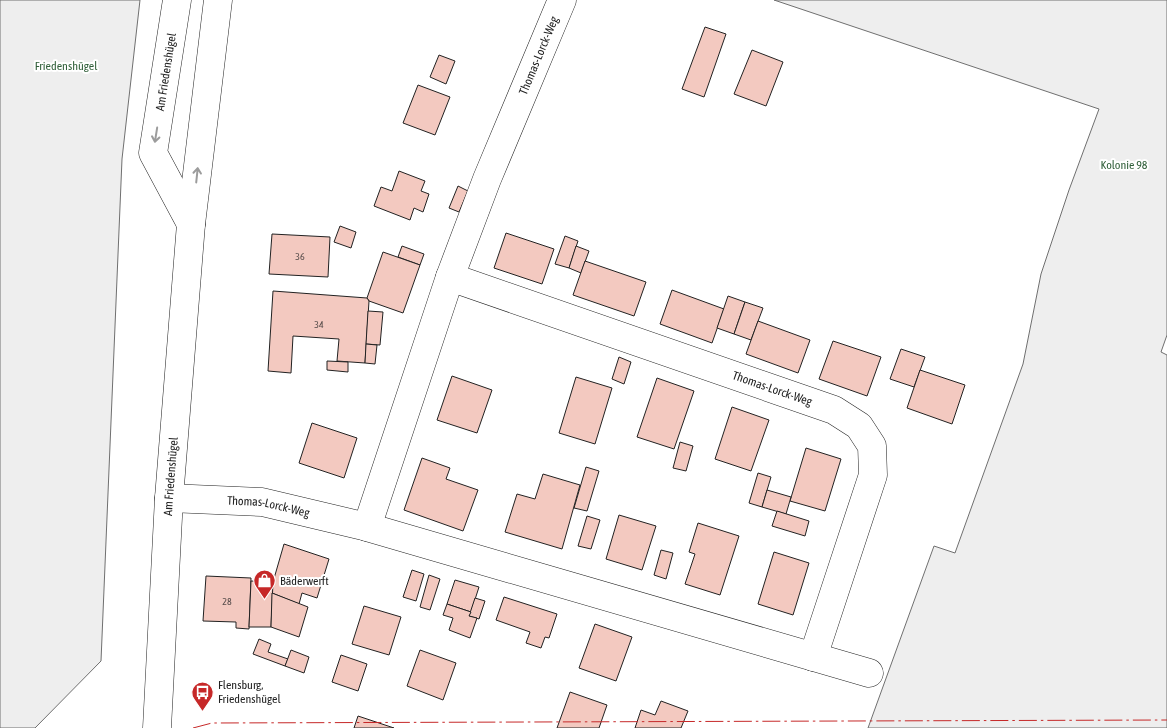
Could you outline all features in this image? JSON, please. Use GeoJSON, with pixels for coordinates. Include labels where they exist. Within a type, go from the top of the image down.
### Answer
{"type":"FeatureCollection","features":[{"type":"Feature","properties":{"kind":"street","name":"Am Friedenshügel"},"geometry":{"type":"LineString","coordinates":[[177,0],[153,153],[191,224]]}},
{"type":"Feature","properties":{"kind":"street","name":"Am Friedenshügel"},"geometry":{"type":"LineString","coordinates":[[157,728],[169,498],[191,224],[218,0]]}},
{"type":"Feature","properties":{"kind":"street","name":"Thomas-Lorck-Weg"},"geometry":{"type":"LineString","coordinates":[[367,527],[450,277],[487,179],[562,0]]}},
{"type":"Feature","properties":{"kind":"street","name":"Thomas-Lorck-Weg"},"geometry":{"type":"LineString","coordinates":[[450,277],[834,410],[859,426],[872,446],[873,475],[813,657]]}},
{"type":"Feature","properties":{"kind":"street","name":"Thomas-Lorck-Weg"},"geometry":{"type":"LineString","coordinates":[[169,498],[262,502],[367,527],[869,673]]}},
{"type":"Feature","properties":{"kind":"green space","name":"Friedenshügel"},"geometry":{"type":"Polygon","coordinates":[[[0,0],[140,0],[122,159],[101,661],[35,728],[0,728],[0,0]]]}},
{"type":"Feature","properties":{"kind":"green space","name":"Kolonie 98"},"geometry":{"type":"Polygon","coordinates":[[[774,0],[1167,0],[1167,335],[1161,352],[1167,355],[1167,728],[868,728],[934,546],[955,553],[1023,364],[1041,274],[1099,109],[774,0]]]}},
{"type":"Feature","properties":{"kind":"building"},"geometry":{"type":"Polygon","coordinates":[[[705,27],[726,34],[704,97],[682,89],[705,27]]]}},
{"type":"Feature","properties":{"kind":"building"},"geometry":{"type":"Polygon","coordinates":[[[752,50],[783,62],[766,106],[734,94],[752,50]]]}},
{"type":"Feature","properties":{"kind":"building"},"geometry":{"type":"Polygon","coordinates":[[[439,55],[455,61],[446,84],[430,77],[439,55]]]}},
{"type":"Feature","properties":{"kind":"building"},"geometry":{"type":"Polygon","coordinates":[[[418,85],[450,97],[435,135],[403,123],[418,85]]]}},
{"type":"Feature","properties":{"kind":"building"},"geometry":{"type":"Polygon","coordinates":[[[399,171],[425,181],[421,191],[429,194],[423,212],[414,208],[410,220],[374,206],[381,187],[392,191],[399,171]]]}},
{"type":"Feature","properties":{"kind":"building"},"geometry":{"type":"Polygon","coordinates":[[[458,186],[468,191],[459,212],[449,208],[458,186]]]}},
{"type":"Feature","properties":{"kind":"building"},"geometry":{"type":"Polygon","coordinates":[[[340,226],[356,232],[351,248],[334,242],[340,226]]]}},
{"type":"Feature","properties":{"kind":"building"},"geometry":{"type":"Polygon","coordinates":[[[506,233],[554,249],[542,284],[494,268],[506,233]]]}},
{"type":"Feature","properties":{"kind":"building"},"geometry":{"type":"Polygon","coordinates":[[[272,234],[330,237],[328,277],[269,274],[272,234]]]}},
{"type":"Feature","properties":{"kind":"building"},"geometry":{"type":"Polygon","coordinates":[[[565,236],[578,241],[569,268],[555,264],[565,236]]]}},
{"type":"Feature","properties":{"kind":"building"},"geometry":{"type":"Polygon","coordinates":[[[402,246],[424,254],[420,265],[398,257],[402,246]]]}},
{"type":"Feature","properties":{"kind":"building"},"geometry":{"type":"Polygon","coordinates":[[[576,246],[589,251],[581,273],[569,268],[576,246]]]}},
{"type":"Feature","properties":{"kind":"building"},"geometry":{"type":"Polygon","coordinates":[[[383,252],[420,265],[403,313],[369,301],[367,298],[383,252]]]}},
{"type":"Feature","properties":{"kind":"building"},"geometry":{"type":"Polygon","coordinates":[[[585,261],[646,282],[634,316],[573,295],[585,261]]]}},
{"type":"Feature","properties":{"kind":"building"},"geometry":{"type":"Polygon","coordinates":[[[672,290],[724,309],[712,343],[660,324],[672,290]]]}},
{"type":"Feature","properties":{"kind":"building"},"geometry":{"type":"Polygon","coordinates":[[[273,291],[367,298],[369,301],[365,363],[337,361],[339,339],[293,336],[291,373],[268,371],[273,291]]]}},
{"type":"Feature","properties":{"kind":"building"},"geometry":{"type":"Polygon","coordinates":[[[728,296],[745,302],[734,334],[717,328],[728,296]]]}},
{"type":"Feature","properties":{"kind":"building"},"geometry":{"type":"Polygon","coordinates":[[[745,302],[763,308],[751,340],[734,334],[745,302]]]}},
{"type":"Feature","properties":{"kind":"building"},"geometry":{"type":"Polygon","coordinates":[[[368,311],[383,312],[380,345],[366,344],[368,311]]]}},
{"type":"Feature","properties":{"kind":"building"},"geometry":{"type":"Polygon","coordinates":[[[758,321],[810,340],[798,373],[746,354],[758,321]]]}},
{"type":"Feature","properties":{"kind":"building"},"geometry":{"type":"Polygon","coordinates":[[[833,341],[881,357],[867,396],[819,379],[833,341]]]}},
{"type":"Feature","properties":{"kind":"building"},"geometry":{"type":"Polygon","coordinates":[[[366,344],[377,345],[375,364],[365,363],[366,344]]]}},
{"type":"Feature","properties":{"kind":"building"},"geometry":{"type":"Polygon","coordinates":[[[901,349],[925,357],[914,387],[890,379],[901,349]]]}},
{"type":"Feature","properties":{"kind":"building"},"geometry":{"type":"Polygon","coordinates":[[[619,357],[631,362],[624,384],[612,379],[619,357]]]}},
{"type":"Feature","properties":{"kind":"building"},"geometry":{"type":"Polygon","coordinates":[[[327,361],[348,362],[348,372],[327,370],[327,361]]]}},
{"type":"Feature","properties":{"kind":"building"},"geometry":{"type":"Polygon","coordinates":[[[920,370],[965,385],[952,424],[907,408],[920,370]]]}},
{"type":"Feature","properties":{"kind":"building"},"geometry":{"type":"Polygon","coordinates":[[[452,376],[492,390],[477,433],[437,420],[452,376]]]}},
{"type":"Feature","properties":{"kind":"building"},"geometry":{"type":"Polygon","coordinates":[[[576,377],[612,388],[595,444],[559,433],[576,377]]]}},
{"type":"Feature","properties":{"kind":"building"},"geometry":{"type":"Polygon","coordinates":[[[657,378],[694,391],[674,449],[637,437],[657,378]]]}},
{"type":"Feature","properties":{"kind":"building"},"geometry":{"type":"Polygon","coordinates":[[[732,407],[769,420],[751,471],[715,459],[732,407]]]}},
{"type":"Feature","properties":{"kind":"building"},"geometry":{"type":"Polygon","coordinates":[[[312,423],[357,438],[344,478],[299,463],[312,423]]]}},
{"type":"Feature","properties":{"kind":"building"},"geometry":{"type":"Polygon","coordinates":[[[680,442],[693,446],[686,471],[673,468],[680,442]]]}},
{"type":"Feature","properties":{"kind":"building"},"geometry":{"type":"Polygon","coordinates":[[[806,448],[841,459],[825,511],[790,501],[806,448]]]}},
{"type":"Feature","properties":{"kind":"building"},"geometry":{"type":"Polygon","coordinates":[[[422,458],[450,468],[446,479],[478,490],[463,531],[404,510],[422,458]]]}},
{"type":"Feature","properties":{"kind":"building"},"geometry":{"type":"Polygon","coordinates":[[[586,467],[599,471],[587,511],[574,508],[586,467]]]}},
{"type":"Feature","properties":{"kind":"building"},"geometry":{"type":"Polygon","coordinates":[[[758,473],[771,477],[762,507],[749,503],[758,473]]]}},
{"type":"Feature","properties":{"kind":"building"},"geometry":{"type":"Polygon","coordinates":[[[543,474],[580,485],[562,549],[505,532],[517,494],[535,499],[543,474]]]}},
{"type":"Feature","properties":{"kind":"building"},"geometry":{"type":"Polygon","coordinates":[[[767,490],[791,497],[786,514],[762,507],[767,490]]]}},
{"type":"Feature","properties":{"kind":"building"},"geometry":{"type":"Polygon","coordinates":[[[777,511],[809,521],[805,536],[772,526],[777,511]]]}},
{"type":"Feature","properties":{"kind":"building"},"geometry":{"type":"Polygon","coordinates":[[[619,515],[656,526],[642,570],[606,559],[619,515]]]}},
{"type":"Feature","properties":{"kind":"building"},"geometry":{"type":"Polygon","coordinates":[[[587,516],[600,520],[591,549],[578,546],[587,516]]]}},
{"type":"Feature","properties":{"kind":"building"},"geometry":{"type":"Polygon","coordinates":[[[698,523],[739,536],[720,595],[685,584],[695,554],[689,552],[698,523]]]}},
{"type":"Feature","properties":{"kind":"building"},"geometry":{"type":"Polygon","coordinates":[[[284,544],[329,559],[317,598],[302,593],[299,604],[272,593],[273,582],[284,544]]]}},
{"type":"Feature","properties":{"kind":"building"},"geometry":{"type":"Polygon","coordinates":[[[661,550],[673,553],[666,579],[654,575],[661,550]]]}},
{"type":"Feature","properties":{"kind":"building"},"geometry":{"type":"Polygon","coordinates":[[[774,552],[809,563],[793,615],[758,604],[774,552]]]}},
{"type":"Feature","properties":{"kind":"building"},"geometry":{"type":"Polygon","coordinates":[[[412,570],[424,574],[416,601],[403,597],[412,570]]]}},
{"type":"Feature","properties":{"kind":"building"},"geometry":{"type":"Polygon","coordinates":[[[429,575],[440,579],[430,610],[420,607],[429,575]]]}},
{"type":"Feature","properties":{"kind":"building"},"geometry":{"type":"Polygon","coordinates":[[[206,576],[251,578],[249,629],[236,628],[236,622],[203,621],[206,576]]]}},
{"type":"Feature","properties":{"kind":"building"},"geometry":{"type":"Polygon","coordinates":[[[455,580],[479,587],[471,612],[447,604],[455,580]]]}},
{"type":"Feature","properties":{"kind":"building"},"geometry":{"type":"Polygon","coordinates":[[[251,581],[273,582],[271,627],[249,627],[251,581]]]}},
{"type":"Feature","properties":{"kind":"building"},"geometry":{"type":"Polygon","coordinates":[[[272,593],[308,607],[299,637],[271,627],[272,593]]]}},
{"type":"Feature","properties":{"kind":"building"},"geometry":{"type":"Polygon","coordinates":[[[504,597],[557,614],[549,638],[545,637],[541,648],[526,643],[530,632],[496,620],[504,597]]]}},
{"type":"Feature","properties":{"kind":"building"},"geometry":{"type":"Polygon","coordinates":[[[475,598],[485,601],[479,619],[469,616],[475,598]]]}},
{"type":"Feature","properties":{"kind":"building"},"geometry":{"type":"Polygon","coordinates":[[[447,604],[471,612],[469,616],[477,618],[470,638],[449,630],[453,618],[443,615],[447,604]]]}},
{"type":"Feature","properties":{"kind":"building"},"geometry":{"type":"Polygon","coordinates":[[[364,606],[401,617],[389,655],[352,644],[364,606]]]}},
{"type":"Feature","properties":{"kind":"building"},"geometry":{"type":"Polygon","coordinates":[[[595,624],[632,637],[616,681],[579,668],[595,624]]]}},
{"type":"Feature","properties":{"kind":"building"},"geometry":{"type":"Polygon","coordinates":[[[259,639],[271,644],[268,652],[288,659],[285,666],[253,654],[259,639]]]}},
{"type":"Feature","properties":{"kind":"building"},"geometry":{"type":"Polygon","coordinates":[[[291,650],[309,657],[304,673],[285,666],[291,650]]]}},
{"type":"Feature","properties":{"kind":"building"},"geometry":{"type":"Polygon","coordinates":[[[420,650],[456,663],[443,700],[407,686],[420,650]]]}},
{"type":"Feature","properties":{"kind":"building"},"geometry":{"type":"Polygon","coordinates":[[[341,655],[367,664],[358,691],[332,682],[341,655]]]}},
{"type":"Feature","properties":{"kind":"building"},"geometry":{"type":"Polygon","coordinates":[[[570,692],[607,705],[599,728],[557,728],[570,692]]]}},
{"type":"Feature","properties":{"kind":"building"},"geometry":{"type":"Polygon","coordinates":[[[661,701],[688,711],[681,728],[635,728],[641,710],[655,715],[661,701]]]}},
{"type":"Feature","properties":{"kind":"building"},"geometry":{"type":"Polygon","coordinates":[[[358,716],[394,728],[354,728],[358,716]]]}},
{"type":"Feature","properties":{"kind":"power"},"geometry":{"type":"LineString","coordinates":[[193,728],[212,723],[1167,720]]}},
{"type":"Feature","properties":{"kind":"place","name":"Bäderwerft"},"geometry":{"type":"Point","coordinates":[264,600]}},
{"type":"Feature","properties":{"kind":"place","name":"Flensburg, Friedenshügel"},"geometry":{"type":"Point","coordinates":[202,711]}}]}
